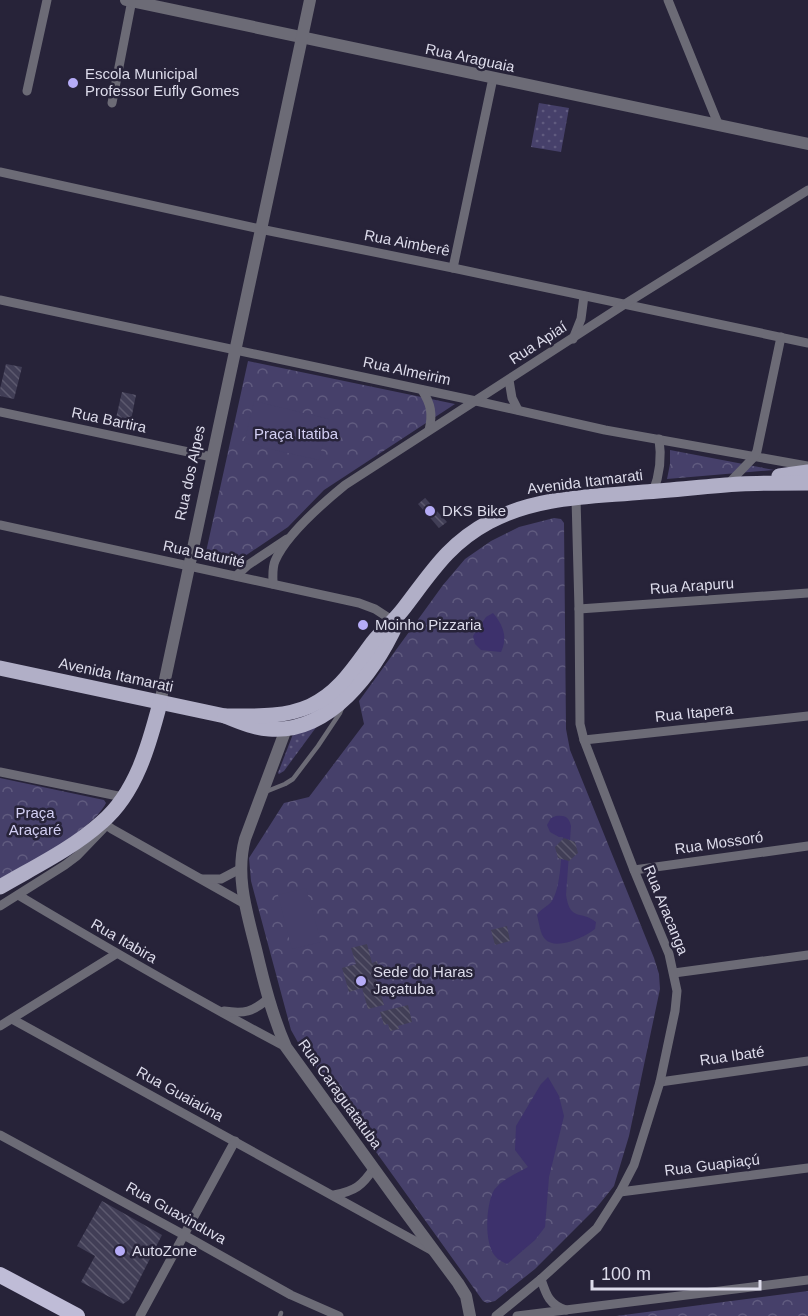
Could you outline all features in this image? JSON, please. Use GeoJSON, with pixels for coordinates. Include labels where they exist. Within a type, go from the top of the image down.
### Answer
{"type":"FeatureCollection","features":[{"type":"Feature","properties":{"kind":"highway"},"geometry":{"type":"LineString","coordinates":[[0,1275],[78,1316]]}},
{"type":"Feature","properties":{"kind":"main road","name":"Avenida Itamarati"},"geometry":{"type":"LineString","coordinates":[[734,484],[808,472]]}},
{"type":"Feature","properties":{"kind":"main road","name":"Avenida Itamarati"},"geometry":{"type":"LineString","coordinates":[[225,716],[258,716],[295,712],[324,699],[336,690],[378,636],[398,618],[441,559],[471,532],[512,510],[540,502],[576,498],[734,484],[808,483]]}},
{"type":"Feature","properties":{"kind":"main road","name":"Avenida Itamarati"},"geometry":{"type":"LineString","coordinates":[[0,668],[225,716],[255,728],[286,729],[321,716],[345,699],[372,667],[388,643],[398,618]]}},
{"type":"Feature","properties":{"kind":"main road"},"geometry":{"type":"LineString","coordinates":[[286,729],[292,720],[324,699]]}},
{"type":"Feature","properties":{"kind":"main road","name":"Rua dos Alpes"},"geometry":{"type":"LineString","coordinates":[[0,887],[105,824],[129,788],[143,759],[160,703]]}},
{"type":"Feature","properties":{"kind":"street"},"geometry":{"type":"LineString","coordinates":[[27,92],[47,0]]}},
{"type":"Feature","properties":{"kind":"street"},"geometry":{"type":"LineString","coordinates":[[111,103],[130,0]]}},
{"type":"Feature","properties":{"kind":"street","name":"Rua Araguaia"},"geometry":{"type":"LineString","coordinates":[[130,0],[808,144]]}},
{"type":"Feature","properties":{"kind":"street","name":"Rua dos Alpes"},"geometry":{"type":"LineString","coordinates":[[160,703],[310,0]]}},
{"type":"Feature","properties":{"kind":"street"},"geometry":{"type":"LineString","coordinates":[[668,0],[719,126]]}},
{"type":"Feature","properties":{"kind":"street"},"geometry":{"type":"LineString","coordinates":[[453,268],[493,78]]}},
{"type":"Feature","properties":{"kind":"street","name":"Rua Aimberê"},"geometry":{"type":"LineString","coordinates":[[0,172],[260,229],[808,343]]}},
{"type":"Feature","properties":{"kind":"street","name":"Rua Apiaí"},"geometry":{"type":"LineString","coordinates":[[273,584],[275,561],[294,534],[318,508],[345,485],[625,304],[808,190]]}},
{"type":"Feature","properties":{"kind":"street"},"geometry":{"type":"LineString","coordinates":[[573,339],[581,319],[584,296]]}},
{"type":"Feature","properties":{"kind":"street","name":"Rua Almeirim"},"geometry":{"type":"LineString","coordinates":[[0,300],[605,430],[808,466]]}},
{"type":"Feature","properties":{"kind":"street"},"geometry":{"type":"LineString","coordinates":[[734,484],[754,457],[781,337]]}},
{"type":"Feature","properties":{"kind":"street"},"geometry":{"type":"LineString","coordinates":[[509,380],[512,398],[518,410]]}},
{"type":"Feature","properties":{"kind":"street"},"geometry":{"type":"LineString","coordinates":[[422,390],[432,412],[429,430]]}},
{"type":"Feature","properties":{"kind":"street","name":"Rua Bartira"},"geometry":{"type":"LineString","coordinates":[[0,412],[212,458]]}},
{"type":"Feature","properties":{"kind":"street"},"geometry":{"type":"LineString","coordinates":[[652,492],[658,479],[660,464],[659,439]]}},
{"type":"Feature","properties":{"kind":"street","name":"Rua Aracanga"},"geometry":{"type":"LineString","coordinates":[[496,1316],[542,1279],[597,1228],[620,1192],[634,1165],[660,1082],[677,991],[669,954],[634,870],[580,724],[576,498]]}},
{"type":"Feature","properties":{"kind":"street","name":"Rua Baturité"},"geometry":{"type":"LineString","coordinates":[[0,525],[359,603],[398,618]]}},
{"type":"Feature","properties":{"kind":"street","name":"Rua Apiaí"},"geometry":{"type":"LineString","coordinates":[[236,576],[248,565],[294,534]]}},
{"type":"Feature","properties":{"kind":"street","name":"Rua Arapuru"},"geometry":{"type":"LineString","coordinates":[[579,609],[808,593]]}},
{"type":"Feature","properties":{"kind":"street","name":"Rua Itapera"},"geometry":{"type":"LineString","coordinates":[[584,740],[808,716]]}},
{"type":"Feature","properties":{"kind":"street","name":"Rua Caraguatatuba"},"geometry":{"type":"LineString","coordinates":[[286,729],[241,854],[240,869],[245,904],[268,999],[286,1047],[466,1296],[470,1316]]}},
{"type":"Feature","properties":{"kind":"street"},"geometry":{"type":"LineString","coordinates":[[0,772],[123,797]]}},
{"type":"Feature","properties":{"kind":"street"},"geometry":{"type":"LineString","coordinates":[[105,824],[245,904]]}},
{"type":"Feature","properties":{"kind":"street","name":"Rua dos Alpes"},"geometry":{"type":"LineString","coordinates":[[0,906],[65,865],[105,824]]}},
{"type":"Feature","properties":{"kind":"street","name":"Rua Mossoró"},"geometry":{"type":"LineString","coordinates":[[634,870],[808,846]]}},
{"type":"Feature","properties":{"kind":"street"},"geometry":{"type":"LineString","coordinates":[[200,879],[221,879],[240,869]]}},
{"type":"Feature","properties":{"kind":"street","name":"Rua Itabira"},"geometry":{"type":"LineString","coordinates":[[18,895],[116,954],[286,1047]]}},
{"type":"Feature","properties":{"kind":"street"},"geometry":{"type":"LineString","coordinates":[[0,1026],[116,954]]}},
{"type":"Feature","properties":{"kind":"street"},"geometry":{"type":"LineString","coordinates":[[674,973],[808,955]]}},
{"type":"Feature","properties":{"kind":"street","name":"Rua Itabira"},"geometry":{"type":"LineString","coordinates":[[216,1010],[249,1012],[268,999]]}},
{"type":"Feature","properties":{"kind":"street","name":"Rua Guaiaúna"},"geometry":{"type":"LineString","coordinates":[[12,1019],[334,1195],[435,1253]]}},
{"type":"Feature","properties":{"kind":"street","name":"Rua Ibaté"},"geometry":{"type":"LineString","coordinates":[[660,1082],[808,1060]]}},
{"type":"Feature","properties":{"kind":"street","name":"Rua Guaxinduva"},"geometry":{"type":"LineString","coordinates":[[0,1135],[291,1295],[339,1316]]}},
{"type":"Feature","properties":{"kind":"street"},"geometry":{"type":"LineString","coordinates":[[140,1316],[235,1141]]}},
{"type":"Feature","properties":{"kind":"street"},"geometry":{"type":"LineString","coordinates":[[334,1195],[356,1190],[366,1181],[374,1168]]}},
{"type":"Feature","properties":{"kind":"street","name":"Rua Guapiaçú"},"geometry":{"type":"LineString","coordinates":[[620,1192],[808,1168]]}},
{"type":"Feature","properties":{"kind":"street"},"geometry":{"type":"LineString","coordinates":[[542,1279],[545,1293],[553,1304],[567,1310]]}},
{"type":"Feature","properties":{"kind":"street"},"geometry":{"type":"LineString","coordinates":[[517,1316],[808,1280]]}},
{"type":"Feature","properties":{"kind":"lane"},"geometry":{"type":"LineString","coordinates":[[262,792],[285,784],[292,779],[340,713],[345,699]]}},
{"type":"Feature","properties":{"kind":"green space"},"geometry":{"type":"Polygon","coordinates":[[[539,103],[569,108],[561,152],[531,147],[539,103]]]}},
{"type":"Feature","properties":{"kind":"green space","name":"Praça Itatiba"},"geometry":{"type":"Polygon","coordinates":[[[248,361],[455,404],[324,490],[288,527],[242,558],[230,560],[206,552],[248,361]]]}},
{"type":"Feature","properties":{"kind":"green space"},"geometry":{"type":"Polygon","coordinates":[[[254,401],[329,419],[319,460],[244,443],[254,401]]]}},
{"type":"Feature","properties":{"kind":"green space"},"geometry":{"type":"Polygon","coordinates":[[[670,450],[774,470],[667,479],[670,450]]]}},
{"type":"Feature","properties":{"kind":"green space"},"geometry":{"type":"Polygon","coordinates":[[[554,518],[561,519],[564,523],[566,729],[570,750],[654,958],[659,974],[660,989],[629,1136],[614,1186],[597,1207],[535,1269],[495,1301],[487,1303],[483,1301],[300,1046],[291,1030],[251,881],[249,858],[284,803],[309,797],[364,724],[359,701],[443,585],[465,559],[491,541],[519,527],[554,518]]]}},
{"type":"Feature","properties":{"kind":"green space"},"geometry":{"type":"Polygon","coordinates":[[[320,722],[284,771],[279,774],[293,734],[320,722]]]}},
{"type":"Feature","properties":{"kind":"green space","name":"Praça Araçaré"},"geometry":{"type":"Polygon","coordinates":[[[0,778],[104,800],[106,803],[99,814],[87,825],[42,856],[0,880],[0,778]]]}},
{"type":"Feature","properties":{"kind":"green space"},"geometry":{"type":"Polygon","coordinates":[[[306,888],[321,942],[292,949],[278,895],[306,888]]]}},
{"type":"Feature","properties":{"kind":"green space"},"geometry":{"type":"Polygon","coordinates":[[[808,1291],[808,1316],[616,1316],[808,1291]]]}},
{"type":"Feature","properties":{"kind":"shaded area"},"geometry":{"type":"Polygon","coordinates":[[[493,613],[503,631],[504,641],[501,652],[481,650],[475,644],[473,636],[486,617],[493,613]]]}},
{"type":"Feature","properties":{"kind":"shaded area"},"geometry":{"type":"Polygon","coordinates":[[[566,817],[571,826],[566,895],[570,909],[596,922],[595,929],[585,936],[556,944],[543,937],[537,915],[552,901],[558,886],[563,837],[550,832],[547,825],[551,818],[566,817]]]}},
{"type":"Feature","properties":{"kind":"shaded area"},"geometry":{"type":"Polygon","coordinates":[[[548,1077],[559,1096],[564,1116],[549,1177],[545,1227],[535,1240],[507,1264],[499,1260],[491,1250],[487,1225],[489,1206],[493,1192],[500,1184],[528,1167],[515,1150],[516,1126],[541,1084],[548,1077]]]}},
{"type":"Feature","properties":{"kind":"building"},"geometry":{"type":"Polygon","coordinates":[[[6,364],[22,367],[14,399],[0,396],[6,364]]]}},
{"type":"Feature","properties":{"kind":"building"},"geometry":{"type":"Polygon","coordinates":[[[122,392],[136,395],[131,420],[116,418],[122,392]]]}},
{"type":"Feature","properties":{"kind":"building","name":"DKS Bike"},"geometry":{"type":"Polygon","coordinates":[[[425,498],[447,522],[439,528],[418,504],[425,498]]]}},
{"type":"Feature","properties":{"kind":"building"},"geometry":{"type":"Polygon","coordinates":[[[564,838],[575,842],[578,853],[569,861],[558,858],[555,847],[564,838]]]}},
{"type":"Feature","properties":{"kind":"building"},"geometry":{"type":"Polygon","coordinates":[[[507,926],[510,941],[495,945],[491,930],[507,926]]]}},
{"type":"Feature","properties":{"kind":"building","name":"Sede do Haras Jaçatuba"},"geometry":{"type":"Polygon","coordinates":[[[367,944],[372,963],[377,961],[380,973],[375,975],[384,1005],[368,1009],[362,988],[349,992],[342,968],[356,964],[351,948],[367,944]]]}},
{"type":"Feature","properties":{"kind":"building"},"geometry":{"type":"Polygon","coordinates":[[[408,1005],[412,1022],[390,1031],[388,1024],[384,1025],[380,1012],[408,1005]]]}},
{"type":"Feature","properties":{"kind":"building","name":"AutoZone"},"geometry":{"type":"Polygon","coordinates":[[[102,1201],[162,1235],[129,1300],[123,1304],[81,1282],[95,1256],[77,1246],[102,1201]]]}},
{"type":"Feature","properties":{"kind":"place","name":"Escola Municipal Professor Eufly Gomes"},"geometry":{"type":"Point","coordinates":[73,83]}},
{"type":"Feature","properties":{"kind":"place","name":"DKS Bike"},"geometry":{"type":"Point","coordinates":[430,511]}},
{"type":"Feature","properties":{"kind":"place","name":"Moinho Pizzaria"},"geometry":{"type":"Point","coordinates":[363,625]}},
{"type":"Feature","properties":{"kind":"place","name":"Sede do Haras Jaçatuba"},"geometry":{"type":"Point","coordinates":[361,981]}},
{"type":"Feature","properties":{"kind":"place","name":"AutoZone"},"geometry":{"type":"Point","coordinates":[120,1251]}}]}
